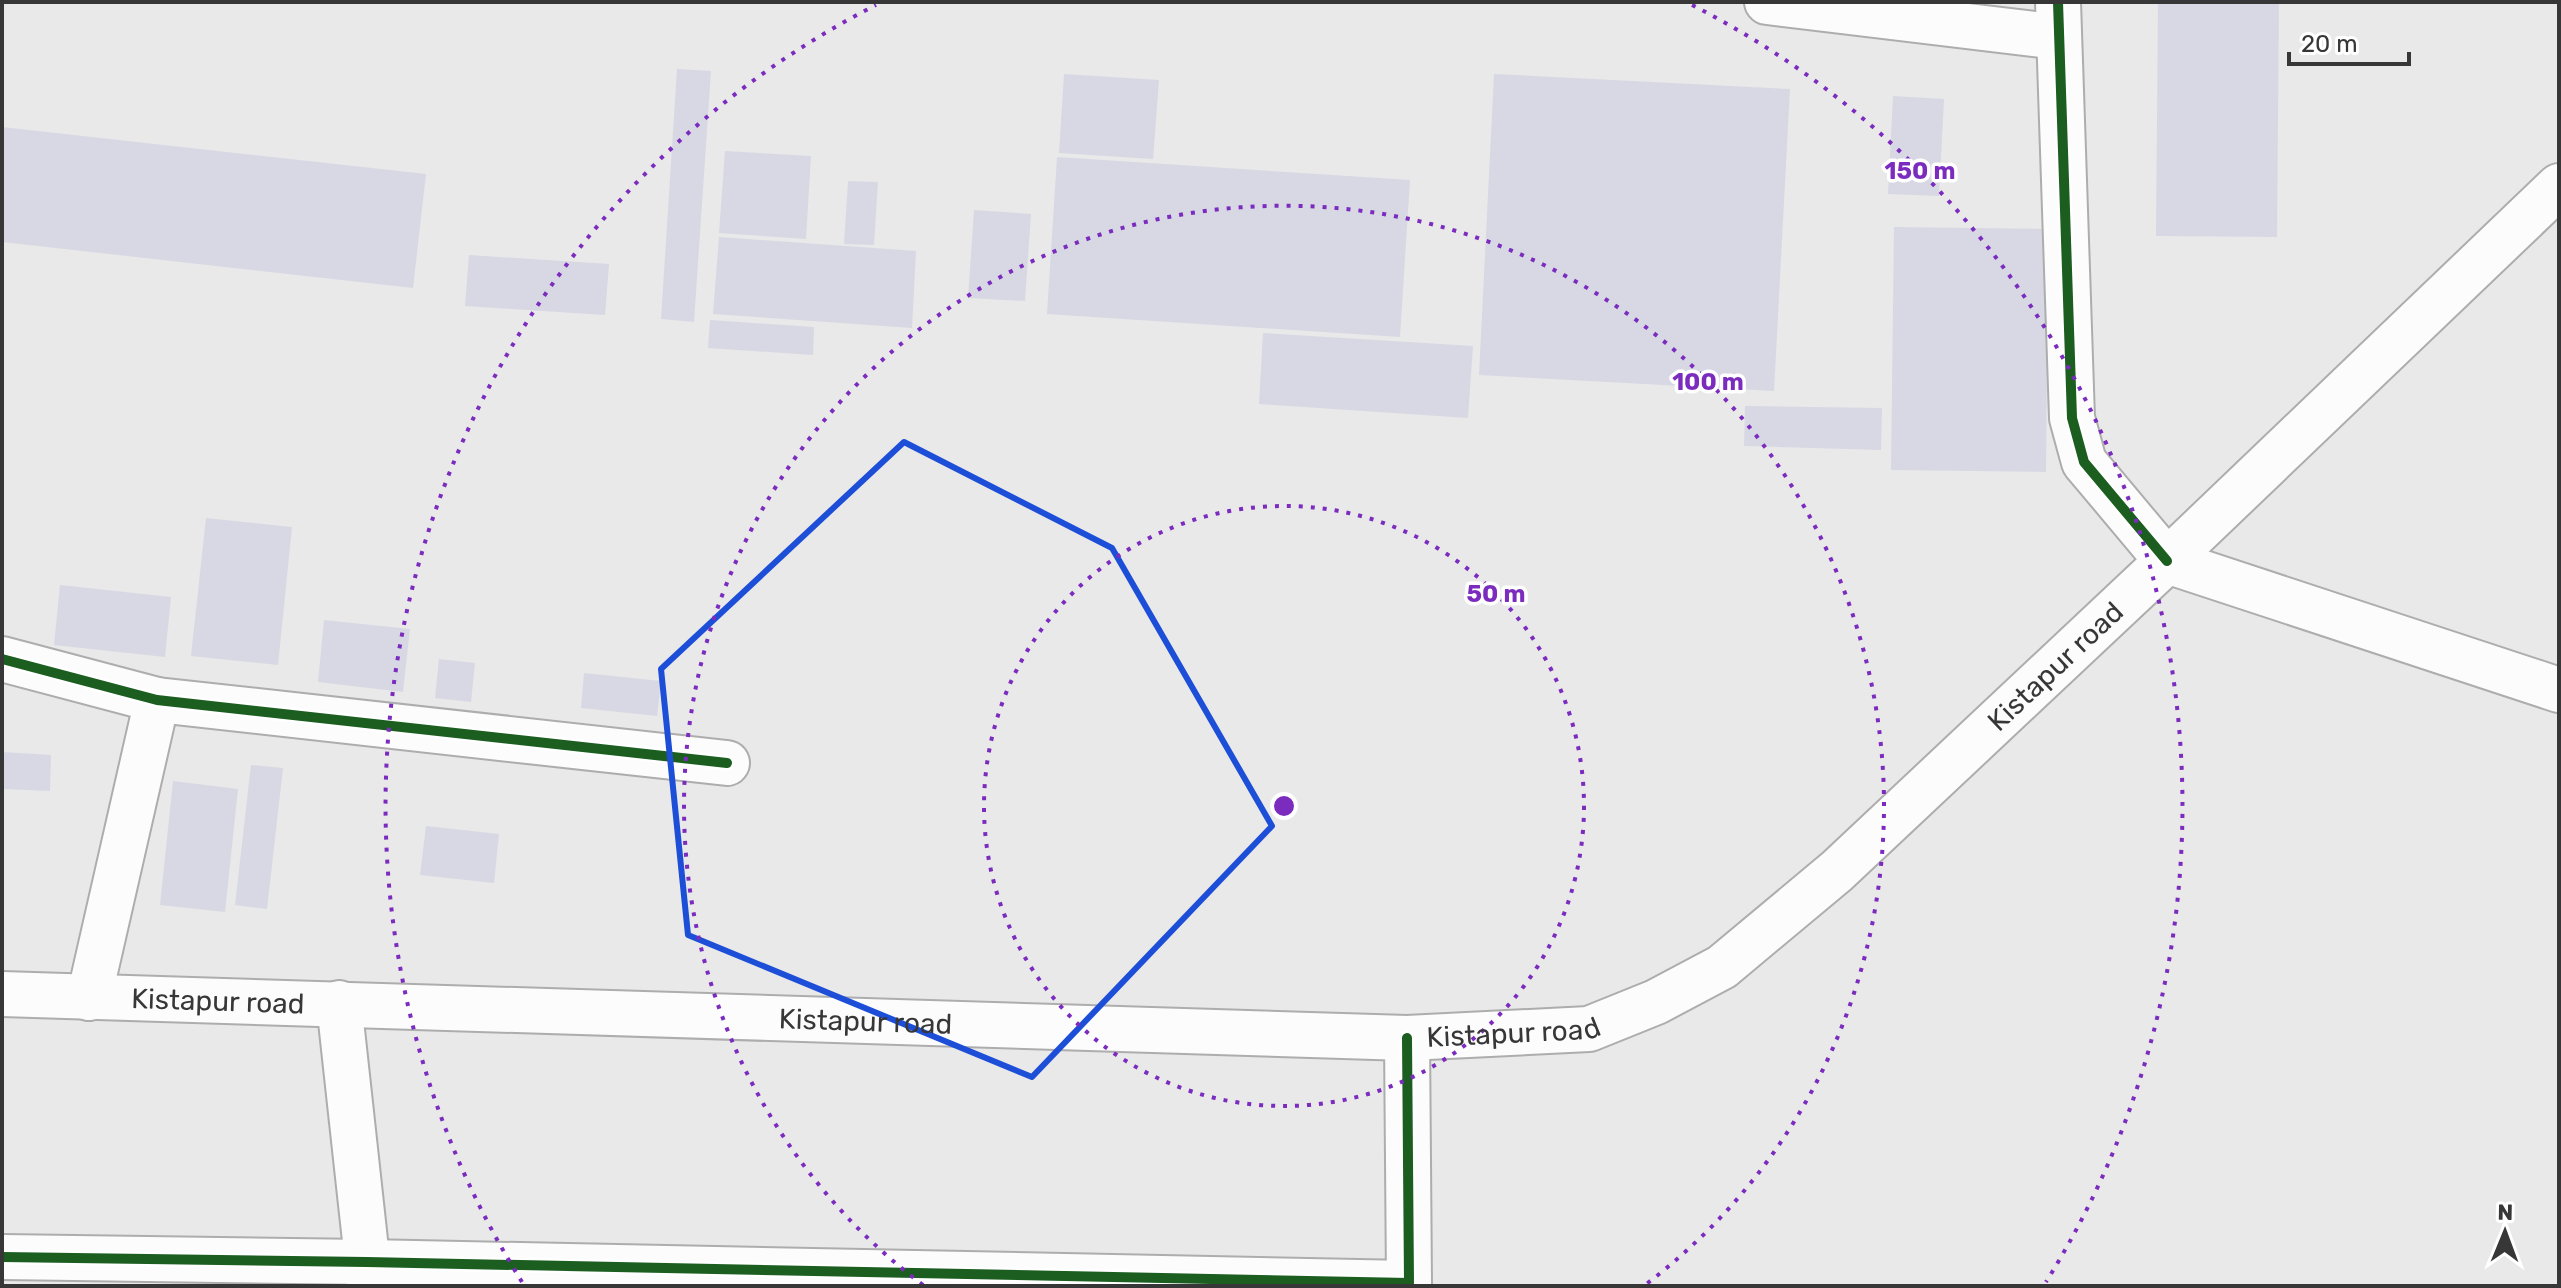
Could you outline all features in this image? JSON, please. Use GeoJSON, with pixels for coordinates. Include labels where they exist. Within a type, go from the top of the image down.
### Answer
{"type":"FeatureCollection","features":[{"type":"Feature","properties":{"kind":"street"},"geometry":{"type":"LineString","coordinates":[[1767,2],[2059,19],[2072,418],[2084,462],[2167,561],[2559,690]]}},
{"type":"Feature","properties":{"kind":"street","name":"Kistapur road"},"geometry":{"type":"LineString","coordinates":[[2,994],[1407,1038],[1589,1029],[1656,1002],[1722,967],[1837,871],[2559,186]]}},
{"type":"Feature","properties":{"kind":"street"},"geometry":{"type":"LineString","coordinates":[[2,659],[157,700],[727,763]]}},
{"type":"Feature","properties":{"kind":"street"},"geometry":{"type":"LineString","coordinates":[[89,998],[157,700]]}},
{"type":"Feature","properties":{"kind":"street"},"geometry":{"type":"LineString","coordinates":[[339,1003],[368,1274]]}},
{"type":"Feature","properties":{"kind":"street"},"geometry":{"type":"LineString","coordinates":[[2,1257],[368,1274],[1409,1283],[1407,1038]]}},
{"type":"Feature","properties":{"kind":"highlighted area"},"geometry":{"type":"Polygon","coordinates":[[[904,442],[1112,548],[1272,826],[1032,1077],[688,935],[661,669],[904,442]]]}},
{"type":"Feature","properties":{"kind":"building"},"geometry":{"type":"Polygon","coordinates":[[[2158,2],[2279,2],[2277,237],[2156,236],[2158,2]]]}},
{"type":"Feature","properties":{"kind":"building"},"geometry":{"type":"Polygon","coordinates":[[[677,69],[711,71],[694,322],[661,319],[677,69]]]}},
{"type":"Feature","properties":{"kind":"building"},"geometry":{"type":"Polygon","coordinates":[[[1064,74],[1159,80],[1153,159],[1059,153],[1064,74]]]}},
{"type":"Feature","properties":{"kind":"building"},"geometry":{"type":"Polygon","coordinates":[[[1494,74],[1790,89],[1774,391],[1479,375],[1494,74]]]}},
{"type":"Feature","properties":{"kind":"building"},"geometry":{"type":"Polygon","coordinates":[[[1893,96],[1944,99],[1939,196],[1888,194],[1893,96]]]}},
{"type":"Feature","properties":{"kind":"building"},"geometry":{"type":"Polygon","coordinates":[[[2,127],[426,174],[413,288],[2,242],[2,127]]]}},
{"type":"Feature","properties":{"kind":"building"},"geometry":{"type":"Polygon","coordinates":[[[725,151],[811,156],[806,239],[719,233],[725,151]]]}},
{"type":"Feature","properties":{"kind":"building"},"geometry":{"type":"Polygon","coordinates":[[[1057,157],[1410,180],[1400,337],[1047,314],[1057,157]]]}},
{"type":"Feature","properties":{"kind":"building"},"geometry":{"type":"Polygon","coordinates":[[[848,181],[878,182],[874,245],[844,244],[848,181]]]}},
{"type":"Feature","properties":{"kind":"building"},"geometry":{"type":"Polygon","coordinates":[[[974,210],[1031,214],[1025,301],[968,298],[974,210]]]}},
{"type":"Feature","properties":{"kind":"building"},"geometry":{"type":"Polygon","coordinates":[[[1894,227],[2048,229],[2046,472],[1891,470],[1894,227]]]}},
{"type":"Feature","properties":{"kind":"building"},"geometry":{"type":"Polygon","coordinates":[[[719,237],[916,251],[912,328],[713,314],[719,237]]]}},
{"type":"Feature","properties":{"kind":"building"},"geometry":{"type":"Polygon","coordinates":[[[469,255],[609,264],[605,315],[465,306],[469,255]]]}},
{"type":"Feature","properties":{"kind":"building"},"geometry":{"type":"Polygon","coordinates":[[[710,320],[814,327],[813,355],[708,348],[710,320]]]}},
{"type":"Feature","properties":{"kind":"building"},"geometry":{"type":"Polygon","coordinates":[[[1263,333],[1473,346],[1468,418],[1259,404],[1263,333]]]}},
{"type":"Feature","properties":{"kind":"building"},"geometry":{"type":"Polygon","coordinates":[[[1745,406],[1882,408],[1881,450],[1744,446],[1745,406]]]}},
{"type":"Feature","properties":{"kind":"building"},"geometry":{"type":"Polygon","coordinates":[[[206,518],[292,527],[278,665],[191,656],[206,518]]]}},
{"type":"Feature","properties":{"kind":"building"},"geometry":{"type":"Polygon","coordinates":[[[60,585],[171,597],[165,657],[54,645],[60,585]]]}},
{"type":"Feature","properties":{"kind":"building"},"geometry":{"type":"Polygon","coordinates":[[[324,620],[410,629],[403,692],[318,682],[324,620]]]}},
{"type":"Feature","properties":{"kind":"building"},"geometry":{"type":"Polygon","coordinates":[[[439,659],[475,663],[471,702],[435,698],[439,659]]]}},
{"type":"Feature","properties":{"kind":"building"},"geometry":{"type":"Polygon","coordinates":[[[584,673],[661,681],[657,716],[581,708],[584,673]]]}},
{"type":"Feature","properties":{"kind":"building"},"geometry":{"type":"Polygon","coordinates":[[[2,752],[51,755],[50,791],[2,789],[2,752]]]}},
{"type":"Feature","properties":{"kind":"building"},"geometry":{"type":"Polygon","coordinates":[[[251,765],[283,768],[267,909],[235,905],[251,765]]]}},
{"type":"Feature","properties":{"kind":"building"},"geometry":{"type":"Polygon","coordinates":[[[173,781],[238,789],[225,912],[160,905],[173,781]]]}},
{"type":"Feature","properties":{"kind":"building"},"geometry":{"type":"Polygon","coordinates":[[[426,826],[499,834],[494,883],[420,875],[426,826]]]}},
{"type":"Feature","properties":{"kind":"cycle path"},"geometry":{"type":"LineString","coordinates":[[2058,2],[2072,418],[2084,462],[2167,561]]}},
{"type":"Feature","properties":{"kind":"cycle path"},"geometry":{"type":"LineString","coordinates":[[2,659],[157,700],[727,763]]}},
{"type":"Feature","properties":{"kind":"cycle path"},"geometry":{"type":"LineString","coordinates":[[2,1257],[1409,1283],[1407,1038]]}}]}
